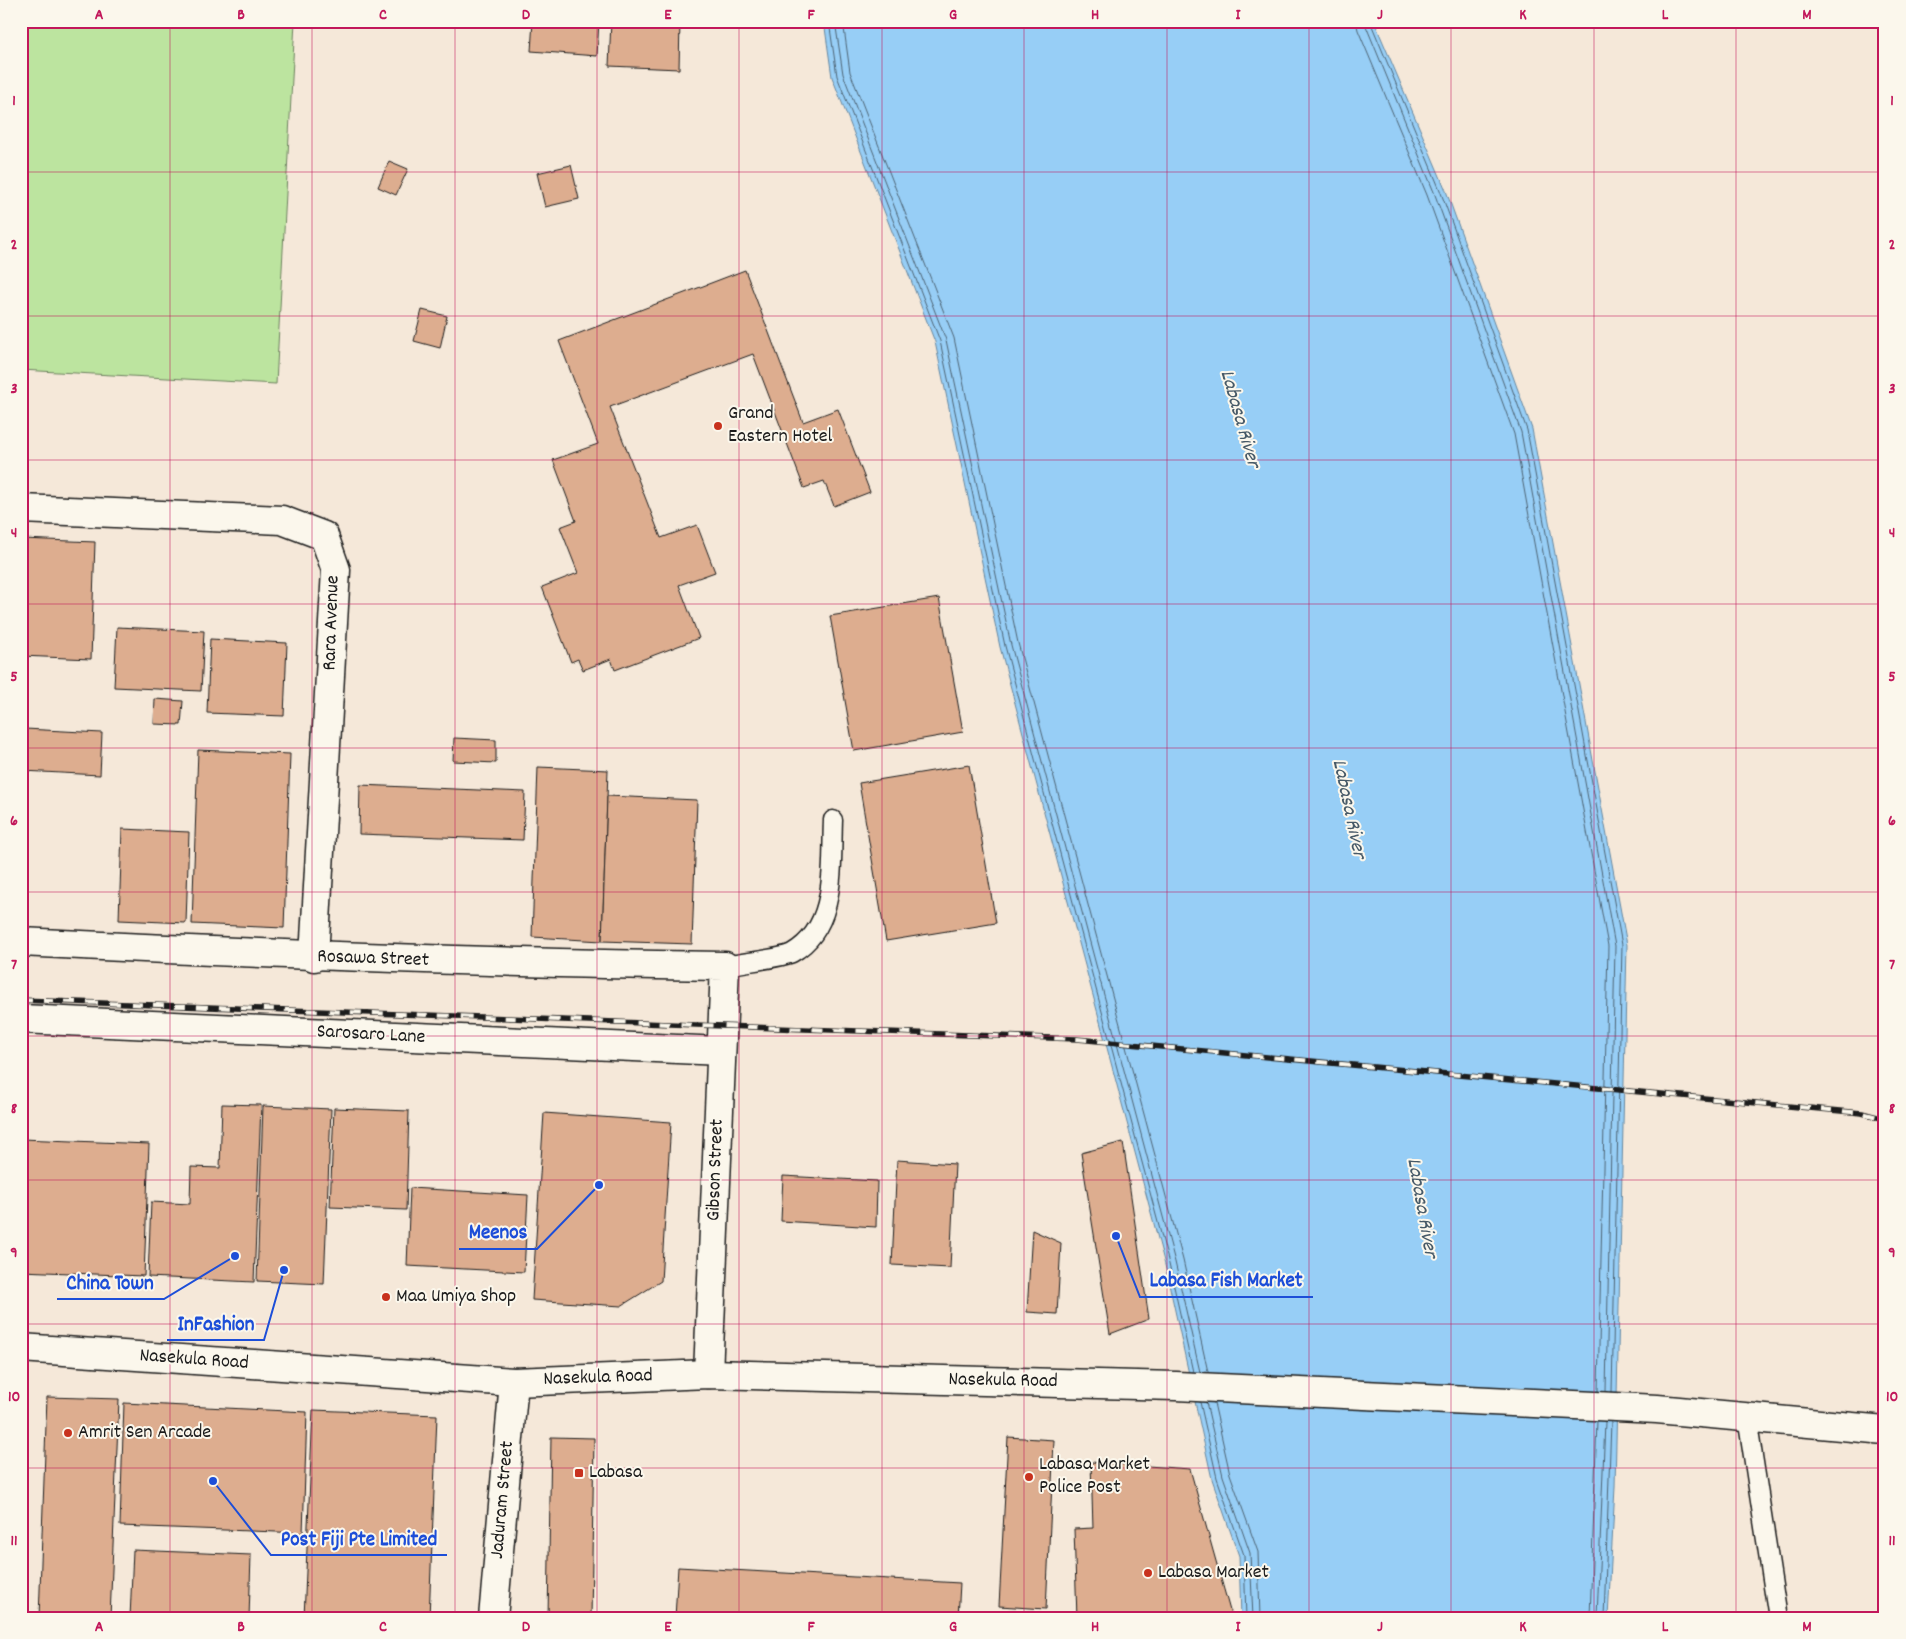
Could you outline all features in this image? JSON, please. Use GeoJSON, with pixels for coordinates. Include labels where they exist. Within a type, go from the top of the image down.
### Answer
{"type":"FeatureCollection","features":[{"type":"Feature","properties":{"kind":"street","name":"Rara Avenue"},"geometry":{"type":"LineString","coordinates":[[21,509],[282,520],[324,536],[336,570],[314,957]]}},
{"type":"Feature","properties":{"kind":"street","name":"Rosawa Street"},"geometry":{"type":"LineString","coordinates":[[21,942],[314,957],[525,964],[725,966]]}},
{"type":"Feature","properties":{"kind":"street","name":"Gibson Street"},"geometry":{"type":"LineString","coordinates":[[708,1374],[725,966]]}},
{"type":"Feature","properties":{"kind":"street","name":"Sarosaro Lane"},"geometry":{"type":"LineString","coordinates":[[21,1019],[721,1052]]}},
{"type":"Feature","properties":{"kind":"street","name":"Nasekula Road"},"geometry":{"type":"LineString","coordinates":[[21,1348],[514,1382],[708,1374],[1176,1386],[1657,1409],[1885,1430]]}},
{"type":"Feature","properties":{"kind":"street","name":"Jaduram Street"},"geometry":{"type":"LineString","coordinates":[[492,1618],[514,1382]]}},
{"type":"Feature","properties":{"kind":"lane"},"geometry":{"type":"LineString","coordinates":[[725,966],[792,953],[819,929],[830,895],[833,820]]}},
{"type":"Feature","properties":{"kind":"lane"},"geometry":{"type":"LineString","coordinates":[[1747,1417],[1778,1618]]}},
{"type":"Feature","properties":{"kind":"green space"},"geometry":{"type":"Polygon","coordinates":[[[21,21],[295,21],[276,384],[21,370],[21,21]]]}},
{"type":"Feature","properties":{"kind":"water","name":"Labasa River"},"geometry":{"type":"Polygon","coordinates":[[[824,21],[1374,21],[1445,188],[1532,429],[1627,945],[1615,1487],[1608,1618],[1241,1618],[1239,1556],[1212,1479],[1165,1265],[1000,647],[935,342],[832,77],[824,21]]]}},
{"type":"Feature","properties":{"kind":"building"},"geometry":{"type":"Polygon","coordinates":[[[533,21],[599,21],[597,56],[531,51],[533,21]]]}},
{"type":"Feature","properties":{"kind":"building"},"geometry":{"type":"Polygon","coordinates":[[[611,21],[680,21],[679,69],[609,66],[611,21]]]}},
{"type":"Feature","properties":{"kind":"building"},"geometry":{"type":"Polygon","coordinates":[[[389,161],[408,169],[396,195],[378,187],[389,161]]]}},
{"type":"Feature","properties":{"kind":"building"},"geometry":{"type":"Polygon","coordinates":[[[571,165],[579,199],[545,207],[537,173],[571,165]]]}},
{"type":"Feature","properties":{"kind":"building"},"geometry":{"type":"Polygon","coordinates":[[[745,270],[803,422],[838,409],[870,492],[834,506],[824,481],[804,488],[753,354],[610,407],[661,538],[697,525],[715,572],[679,585],[699,638],[615,670],[611,659],[583,670],[578,659],[571,662],[542,587],[578,573],[560,527],[576,521],[553,460],[598,444],[559,341],[745,270]]]}},
{"type":"Feature","properties":{"kind":"building"},"geometry":{"type":"Polygon","coordinates":[[[422,310],[447,316],[440,348],[414,341],[422,310]]]}},
{"type":"Feature","properties":{"kind":"building"},"geometry":{"type":"Polygon","coordinates":[[[22,539],[95,542],[91,659],[21,656],[22,539]]]}},
{"type":"Feature","properties":{"kind":"building"},"geometry":{"type":"Polygon","coordinates":[[[939,598],[963,732],[854,751],[830,616],[939,598]]]}},
{"type":"Feature","properties":{"kind":"building"},"geometry":{"type":"Polygon","coordinates":[[[117,627],[204,631],[201,691],[114,687],[117,627]]]}},
{"type":"Feature","properties":{"kind":"building"},"geometry":{"type":"Polygon","coordinates":[[[210,639],[287,643],[284,716],[207,713],[210,639]]]}},
{"type":"Feature","properties":{"kind":"building"},"geometry":{"type":"Polygon","coordinates":[[[155,699],[183,701],[181,725],[154,724],[155,699]]]}},
{"type":"Feature","properties":{"kind":"building"},"geometry":{"type":"Polygon","coordinates":[[[25,729],[102,733],[100,775],[23,771],[25,729]]]}},
{"type":"Feature","properties":{"kind":"building"},"geometry":{"type":"Polygon","coordinates":[[[454,738],[496,740],[496,763],[453,761],[454,738]]]}},
{"type":"Feature","properties":{"kind":"building"},"geometry":{"type":"Polygon","coordinates":[[[198,750],[290,754],[284,928],[192,924],[198,750]]]}},
{"type":"Feature","properties":{"kind":"building"},"geometry":{"type":"Polygon","coordinates":[[[969,765],[996,923],[886,941],[859,783],[969,765]]]}},
{"type":"Feature","properties":{"kind":"building"},"geometry":{"type":"Polygon","coordinates":[[[538,767],[608,770],[602,941],[532,937],[538,767]]]}},
{"type":"Feature","properties":{"kind":"building"},"geometry":{"type":"Polygon","coordinates":[[[360,785],[525,792],[523,840],[359,834],[360,785]]]}},
{"type":"Feature","properties":{"kind":"building"},"geometry":{"type":"Polygon","coordinates":[[[607,796],[697,800],[692,944],[602,941],[607,796]]]}},
{"type":"Feature","properties":{"kind":"building"},"geometry":{"type":"Polygon","coordinates":[[[122,829],[189,832],[186,923],[119,920],[122,829]]]}},
{"type":"Feature","properties":{"kind":"building"},"geometry":{"type":"Polygon","coordinates":[[[222,1104],[261,1105],[254,1282],[148,1277],[151,1202],[190,1204],[191,1167],[220,1168],[222,1104]]]}},
{"type":"Feature","properties":{"kind":"building"},"geometry":{"type":"Polygon","coordinates":[[[263,1106],[331,1109],[324,1284],[257,1281],[263,1106]]]}},
{"type":"Feature","properties":{"kind":"building"},"geometry":{"type":"Polygon","coordinates":[[[334,1108],[409,1111],[406,1210],[330,1207],[334,1108]]]}},
{"type":"Feature","properties":{"kind":"building"},"geometry":{"type":"Polygon","coordinates":[[[544,1113],[671,1122],[661,1281],[621,1306],[532,1300],[544,1113]]]}},
{"type":"Feature","properties":{"kind":"building"},"geometry":{"type":"Polygon","coordinates":[[[21,1139],[149,1144],[144,1276],[21,1271],[21,1139]]]}},
{"type":"Feature","properties":{"kind":"building"},"geometry":{"type":"Polygon","coordinates":[[[1123,1142],[1149,1319],[1110,1334],[1081,1153],[1123,1142]]]}},
{"type":"Feature","properties":{"kind":"building"},"geometry":{"type":"Polygon","coordinates":[[[897,1160],[955,1164],[950,1268],[892,1265],[897,1160]]]}},
{"type":"Feature","properties":{"kind":"building"},"geometry":{"type":"Polygon","coordinates":[[[783,1176],[877,1181],[876,1227],[781,1221],[783,1176]]]}},
{"type":"Feature","properties":{"kind":"building"},"geometry":{"type":"Polygon","coordinates":[[[410,1188],[528,1195],[524,1272],[407,1266],[410,1188]]]}},
{"type":"Feature","properties":{"kind":"building"},"geometry":{"type":"Polygon","coordinates":[[[1032,1230],[1061,1243],[1057,1314],[1027,1312],[1032,1230]]]}},
{"type":"Feature","properties":{"kind":"building"},"geometry":{"type":"Polygon","coordinates":[[[47,1397],[119,1399],[110,1618],[39,1618],[47,1397]]]}},
{"type":"Feature","properties":{"kind":"building"},"geometry":{"type":"Polygon","coordinates":[[[124,1403],[307,1412],[303,1533],[120,1526],[124,1403]]]}},
{"type":"Feature","properties":{"kind":"building"},"geometry":{"type":"Polygon","coordinates":[[[313,1410],[437,1415],[429,1618],[304,1618],[313,1410]]]}},
{"type":"Feature","properties":{"kind":"building"},"geometry":{"type":"Polygon","coordinates":[[[551,1437],[594,1438],[591,1618],[548,1618],[551,1437]]]}},
{"type":"Feature","properties":{"kind":"building"},"geometry":{"type":"Polygon","coordinates":[[[1008,1437],[1054,1440],[1046,1609],[999,1606],[1008,1437]]]}},
{"type":"Feature","properties":{"kind":"building","name":"Labasa Market"},"geometry":{"type":"Polygon","coordinates":[[[1091,1462],[1190,1469],[1232,1618],[1077,1618],[1074,1529],[1093,1528],[1091,1462]]]}},
{"type":"Feature","properties":{"kind":"building"},"geometry":{"type":"Polygon","coordinates":[[[133,1550],[251,1555],[249,1618],[130,1618],[133,1550]]]}},
{"type":"Feature","properties":{"kind":"building"},"geometry":{"type":"Polygon","coordinates":[[[678,1567],[960,1583],[958,1618],[675,1618],[678,1567]]]}},
{"type":"Feature","properties":{"kind":"railway"},"geometry":{"type":"LineString","coordinates":[[21,1000],[1077,1039],[1862,1113],[1885,1119]]}},
{"type":"Feature","properties":{"kind":"place","name":"Grand Eastern Hotel"},"geometry":{"type":"Point","coordinates":[718,426]}},
{"type":"Feature","properties":{"kind":"place","name":"Meenos"},"geometry":{"type":"Point","coordinates":[599,1185]}},
{"type":"Feature","properties":{"kind":"place","name":"Labasa Fish Market"},"geometry":{"type":"Point","coordinates":[1116,1236]}},
{"type":"Feature","properties":{"kind":"place","name":"China Town"},"geometry":{"type":"Point","coordinates":[235,1256]}},
{"type":"Feature","properties":{"kind":"place","name":"InFashion"},"geometry":{"type":"Point","coordinates":[284,1270]}},
{"type":"Feature","properties":{"kind":"place","name":"Maa Umiya Shop"},"geometry":{"type":"Point","coordinates":[386,1297]}},
{"type":"Feature","properties":{"kind":"place","name":"Amrit Sen Arcade"},"geometry":{"type":"Point","coordinates":[68,1433]}},
{"type":"Feature","properties":{"kind":"place","name":"Labasa"},"geometry":{"type":"Point","coordinates":[579,1473]}},
{"type":"Feature","properties":{"kind":"place","name":"Labasa Market Police Post"},"geometry":{"type":"Point","coordinates":[1029,1477]}},
{"type":"Feature","properties":{"kind":"place","name":"Post Fiji Pte Limited"},"geometry":{"type":"Point","coordinates":[213,1481]}},
{"type":"Feature","properties":{"kind":"place","name":"Labasa Market"},"geometry":{"type":"Point","coordinates":[1148,1573]}}]}
